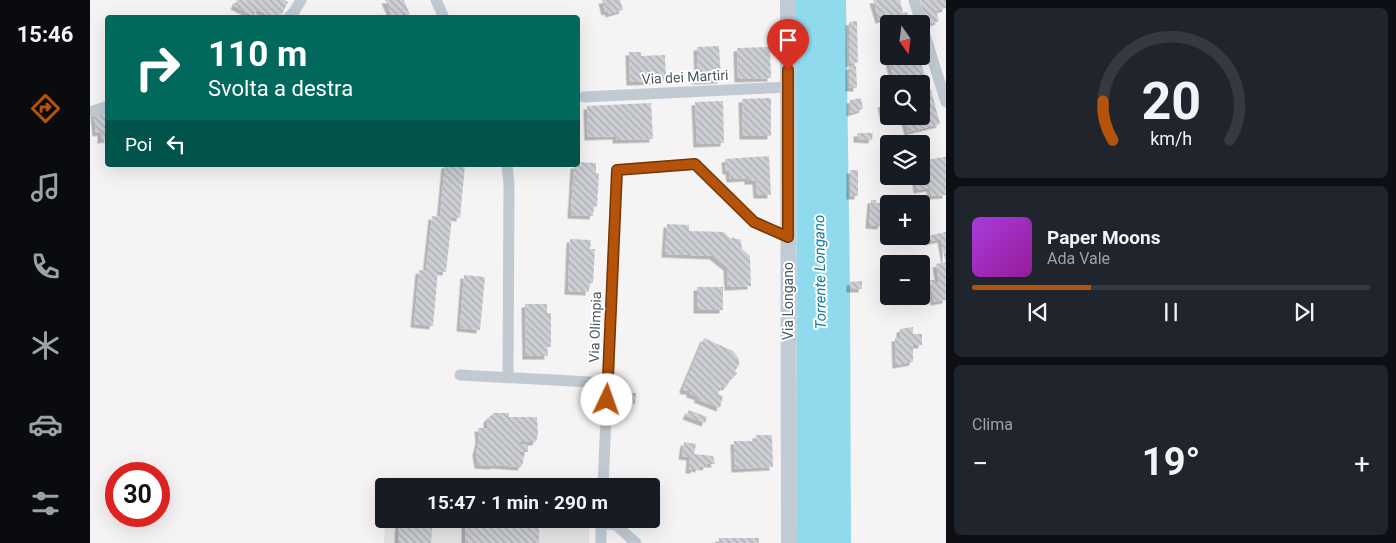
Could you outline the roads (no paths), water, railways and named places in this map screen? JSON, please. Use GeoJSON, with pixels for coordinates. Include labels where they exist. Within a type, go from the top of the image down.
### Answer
{"type":"FeatureCollection","features":[{"type":"Feature","properties":{"kind":"street"},"geometry":{"type":"LineString","coordinates":[[291,15],[300,0]]}},
{"type":"Feature","properties":{"kind":"street"},"geometry":{"type":"LineString","coordinates":[[436,0],[443,15]]}},
{"type":"Feature","properties":{"kind":"street","name":"Via Longano"},"geometry":{"type":"LineString","coordinates":[[788,0],[789,543]]}},
{"type":"Feature","properties":{"kind":"street"},"geometry":{"type":"LineString","coordinates":[[914,0],[946,102]]}},
{"type":"Feature","properties":{"kind":"street","name":"Via dei Martiri"},"geometry":{"type":"LineString","coordinates":[[584,97],[788,87]]}},
{"type":"Feature","properties":{"kind":"street"},"geometry":{"type":"LineString","coordinates":[[90,112],[105,107]]}},
{"type":"Feature","properties":{"kind":"street","name":"Via Olimpia"},"geometry":{"type":"LineString","coordinates":[[603,478],[617,170],[695,164],[754,222],[788,237]]}},
{"type":"Feature","properties":{"kind":"street"},"geometry":{"type":"LineString","coordinates":[[507,167],[509,184],[508,378]]}},
{"type":"Feature","properties":{"kind":"street"},"geometry":{"type":"LineString","coordinates":[[460,375],[608,383]]}},
{"type":"Feature","properties":{"kind":"street"},"geometry":{"type":"LineString","coordinates":[[601,528],[601,543]]}},
{"type":"Feature","properties":{"kind":"street"},"geometry":{"type":"LineString","coordinates":[[620,528],[636,543]]}},
{"type":"Feature","properties":{"kind":"water","name":"Torrente Longano"},"geometry":{"type":"Polygon","coordinates":[[[796,0],[846,0],[851,543],[797,543],[796,0]]]}}]}
